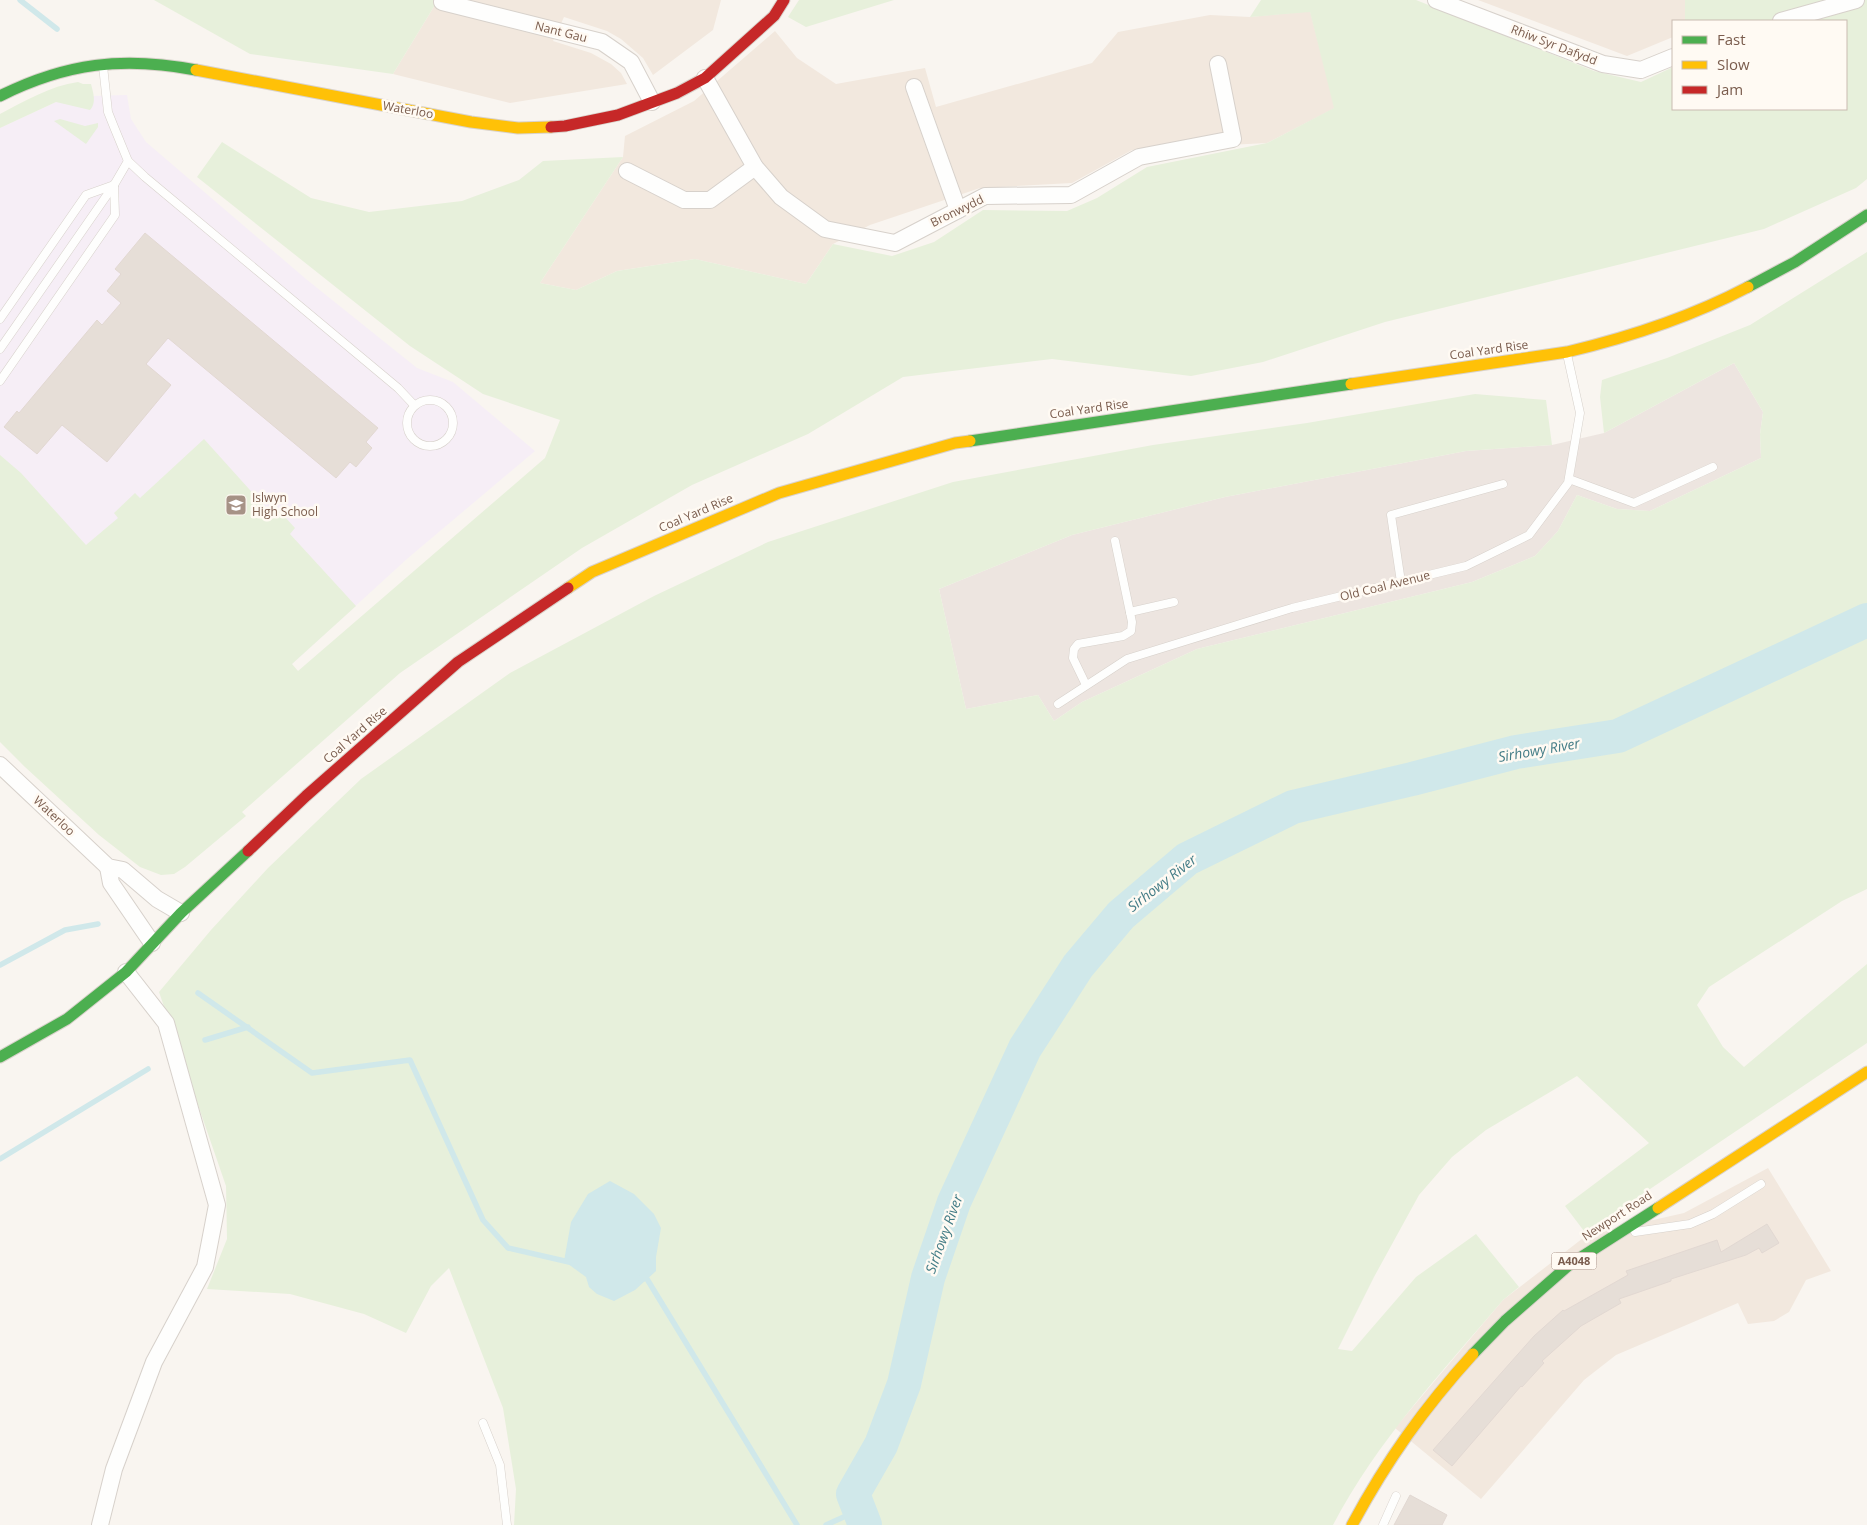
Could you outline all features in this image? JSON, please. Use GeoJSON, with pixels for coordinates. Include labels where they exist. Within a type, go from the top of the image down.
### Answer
{"type":"FeatureCollection","features":[{"type":"Feature","properties":{"kind":"main road","name":"Waterloo"},"geometry":{"type":"LineString","coordinates":[[0,96],[22,84],[64,69],[103,63],[142,62],[176,66],[404,110],[518,128],[566,126],[618,115],[677,94],[705,78],[774,16],[784,0]]}},
{"type":"Feature","properties":{"kind":"main road","name":"Coal Yard Rise"},"geometry":{"type":"LineString","coordinates":[[0,1057],[67,1018],[126,972],[181,913],[306,796],[458,662],[592,572],[779,493],[955,442],[1567,352],[1618,340],[1718,303],[1816,250],[1867,215]]}},
{"type":"Feature","properties":{"kind":"main road","name":"Newport Road"},"geometry":{"type":"LineString","coordinates":[[1357,1521],[1371,1487],[1395,1450],[1427,1407],[1484,1342],[1534,1293],[1569,1265],[1612,1236],[1867,1072]]}},
{"type":"Feature","properties":{"kind":"street","name":"Rhiw Syr Dafydd"},"geometry":{"type":"LineString","coordinates":[[1436,0],[1603,64],[1641,70],[1672,57]]}},
{"type":"Feature","properties":{"kind":"street"},"geometry":{"type":"LineString","coordinates":[[1785,20],[1856,0]]}},
{"type":"Feature","properties":{"kind":"street","name":"Nant Gau"},"geometry":{"type":"LineString","coordinates":[[442,2],[602,42],[631,62],[652,102]]}},
{"type":"Feature","properties":{"kind":"street","name":"Bronwydd"},"geometry":{"type":"LineString","coordinates":[[705,78],[755,167],[781,197],[824,229],[895,243],[984,196],[1071,195],[1139,157],[1233,138],[1218,64]]}},
{"type":"Feature","properties":{"kind":"street"},"geometry":{"type":"LineString","coordinates":[[914,87],[958,210]]}},
{"type":"Feature","properties":{"kind":"street"},"geometry":{"type":"LineString","coordinates":[[627,171],[684,200],[710,200],[755,167]]}},
{"type":"Feature","properties":{"kind":"street","name":"Waterloo"},"geometry":{"type":"LineString","coordinates":[[0,765],[108,867],[123,870],[157,899],[181,913]]}},
{"type":"Feature","properties":{"kind":"street","name":"Waterloo"},"geometry":{"type":"LineString","coordinates":[[108,867],[111,882],[152,943]]}},
{"type":"Feature","properties":{"kind":"street"},"geometry":{"type":"LineString","coordinates":[[100,1525],[114,1469],[154,1362],[205,1267],[217,1205],[166,1023],[126,972]]}},
{"type":"Feature","properties":{"kind":"lane"},"geometry":{"type":"LineString","coordinates":[[103,63],[108,112],[128,161],[398,388],[414,405]]}},
{"type":"Feature","properties":{"kind":"lane"},"geometry":{"type":"LineString","coordinates":[[0,349],[114,185],[128,161]]}},
{"type":"Feature","properties":{"kind":"lane"},"geometry":{"type":"LineString","coordinates":[[0,319],[86,195],[114,185]]}},
{"type":"Feature","properties":{"kind":"lane"},"geometry":{"type":"LineString","coordinates":[[0,381],[115,216],[114,185]]}},
{"type":"Feature","properties":{"kind":"lane","name":"Old Coal Avenue"},"geometry":{"type":"LineString","coordinates":[[1058,704],[1127,659],[1292,608],[1466,566],[1529,535],[1568,483],[1569,479],[1580,413],[1567,352]]}},
{"type":"Feature","properties":{"kind":"lane"},"geometry":{"type":"LineString","coordinates":[[429,399],[437,400],[450,410],[453,426],[445,440],[430,446],[415,441],[409,435],[406,419],[414,405],[429,399]]}},
{"type":"Feature","properties":{"kind":"lane"},"geometry":{"type":"LineString","coordinates":[[1569,479],[1634,503],[1712,467]]}},
{"type":"Feature","properties":{"kind":"lane"},"geometry":{"type":"LineString","coordinates":[[1401,582],[1391,514],[1503,484]]}},
{"type":"Feature","properties":{"kind":"lane"},"geometry":{"type":"LineString","coordinates":[[1086,685],[1073,658],[1074,649],[1078,644],[1123,636],[1131,631],[1132,622],[1115,541]]}},
{"type":"Feature","properties":{"kind":"lane"},"geometry":{"type":"LineString","coordinates":[[1130,612],[1174,602]]}},
{"type":"Feature","properties":{"kind":"lane"},"geometry":{"type":"LineString","coordinates":[[1612,1236],[1690,1224],[1713,1214],[1761,1184]]}},
{"type":"Feature","properties":{"kind":"lane"},"geometry":{"type":"LineString","coordinates":[[483,1423],[500,1465],[507,1525]]}},
{"type":"Feature","properties":{"kind":"lane"},"geometry":{"type":"LineString","coordinates":[[1383,1525],[1396,1496]]}},
{"type":"Feature","properties":{"kind":"shaded area"},"geometry":{"type":"Polygon","coordinates":[[[438,0],[721,0],[713,30],[653,75],[643,58],[621,39],[607,31],[564,17],[553,41],[591,53],[611,64],[621,73],[627,84],[510,103],[393,74],[438,0]]]}},
{"type":"Feature","properties":{"kind":"shaded area"},"geometry":{"type":"Polygon","coordinates":[[[1478,0],[1686,0],[1700,20],[1672,20],[1672,37],[1627,56],[1478,0]]]}},
{"type":"Feature","properties":{"kind":"shaded area"},"geometry":{"type":"Polygon","coordinates":[[[1310,11],[1335,108],[1267,143],[1132,150],[1072,183],[980,188],[870,225],[833,244],[806,284],[695,259],[617,271],[576,290],[540,283],[623,157],[625,136],[694,101],[775,31],[797,58],[836,84],[925,68],[936,107],[1092,63],[1118,32],[1210,15],[1250,17],[1310,11]]]}},
{"type":"Feature","properties":{"kind":"shaded area","name":"Islwyn High School"},"geometry":{"type":"Polygon","coordinates":[[[127,95],[131,119],[146,142],[306,279],[417,368],[453,382],[535,451],[408,558],[292,664],[0,708],[0,128],[56,102],[93,96],[127,95]]]}},
{"type":"Feature","properties":{"kind":"shaded area"},"geometry":{"type":"Polygon","coordinates":[[[1734,363],[1763,412],[1760,434],[1761,458],[1650,511],[1617,509],[1577,495],[1558,531],[1535,556],[1472,582],[1197,649],[1082,702],[1054,721],[1038,695],[966,709],[939,589],[1072,535],[1225,497],[1466,451],[1552,445],[1604,433],[1734,363]]]}},
{"type":"Feature","properties":{"kind":"shaded area"},"geometry":{"type":"Polygon","coordinates":[[[1768,1168],[1831,1271],[1806,1280],[1789,1312],[1774,1321],[1748,1324],[1738,1303],[1616,1355],[1584,1380],[1481,1499],[1395,1428],[1503,1300],[1587,1235],[1684,1213],[1768,1168]]]}},
{"type":"Feature","properties":{"kind":"green space"},"geometry":{"type":"Polygon","coordinates":[[[154,0],[438,0],[393,74],[250,54],[154,0]]]}},
{"type":"Feature","properties":{"kind":"green space"},"geometry":{"type":"Polygon","coordinates":[[[799,0],[894,0],[806,27],[788,17],[799,0]]]}},
{"type":"Feature","properties":{"kind":"green space"},"geometry":{"type":"Polygon","coordinates":[[[1261,0],[1416,0],[1594,71],[1641,82],[1672,67],[1672,110],[1847,110],[1847,20],[1685,20],[1685,0],[1867,0],[1867,179],[1856,188],[1764,229],[1385,322],[1263,362],[1191,376],[1052,359],[903,377],[808,434],[692,485],[582,548],[400,673],[242,812],[246,816],[174,874],[161,875],[140,867],[99,835],[0,742],[0,455],[21,473],[86,545],[118,518],[114,513],[135,493],[140,498],[204,439],[268,510],[274,505],[295,528],[290,534],[356,606],[292,664],[298,671],[545,458],[560,420],[483,394],[410,346],[197,177],[222,142],[311,198],[369,212],[462,201],[519,180],[543,161],[623,157],[540,283],[576,290],[617,271],[695,259],[806,284],[833,244],[892,256],[934,242],[983,210],[1067,211],[1097,198],[1147,167],[1267,143],[1334,108],[1310,12],[1250,17],[1261,0]]]}},
{"type":"Feature","properties":{"kind":"green space"},"geometry":{"type":"Polygon","coordinates":[[[78,82],[91,84],[94,101],[90,110],[56,102],[0,128],[0,114],[48,90],[78,82]]]}},
{"type":"Feature","properties":{"kind":"green space"},"geometry":{"type":"Polygon","coordinates":[[[60,119],[85,126],[98,123],[98,127],[86,144],[54,121],[60,119]]]}},
{"type":"Feature","properties":{"kind":"green space"},"geometry":{"type":"Polygon","coordinates":[[[1867,252],[1867,889],[1842,901],[1709,987],[1697,1005],[1723,1047],[1744,1067],[1867,964],[1867,1043],[1604,1220],[1587,1235],[1565,1206],[1649,1143],[1577,1076],[1486,1130],[1452,1157],[1419,1195],[1374,1277],[1338,1349],[1352,1351],[1416,1277],[1476,1234],[1519,1287],[1503,1300],[1390,1436],[1350,1494],[1333,1525],[514,1525],[516,1489],[503,1408],[449,1268],[431,1286],[406,1333],[364,1314],[290,1294],[207,1289],[227,1239],[226,1186],[159,992],[211,930],[268,868],[361,779],[510,673],[654,596],[768,542],[953,482],[1153,445],[1307,423],[1475,394],[1546,400],[1552,445],[1466,451],[1225,497],[1072,535],[939,589],[966,709],[1038,695],[1054,721],[1082,702],[1197,649],[1472,582],[1535,556],[1558,531],[1577,495],[1617,509],[1650,511],[1761,458],[1760,434],[1763,412],[1734,363],[1604,433],[1600,397],[1602,380],[1667,358],[1750,325],[1867,252]]]}},
{"type":"Feature","properties":{"kind":"water"},"geometry":{"type":"Polygon","coordinates":[[[610,1181],[634,1194],[654,1214],[661,1228],[656,1257],[656,1271],[635,1290],[614,1301],[597,1294],[589,1287],[586,1277],[564,1261],[571,1222],[588,1194],[610,1181]]]}},
{"type":"Feature","properties":{"kind":"building"},"geometry":{"type":"Polygon","coordinates":[[[145,233],[378,428],[366,442],[372,448],[356,467],[350,462],[336,478],[168,338],[146,364],[171,385],[107,462],[62,425],[37,454],[4,427],[17,411],[19,413],[97,320],[102,325],[121,303],[107,291],[121,274],[115,269],[145,233]]]}},
{"type":"Feature","properties":{"kind":"building"},"geometry":{"type":"Polygon","coordinates":[[[1767,1224],[1779,1243],[1762,1253],[1759,1248],[1746,1255],[1671,1279],[1671,1281],[1619,1299],[1621,1303],[1581,1326],[1542,1361],[1544,1363],[1521,1386],[1452,1466],[1433,1450],[1534,1336],[1563,1310],[1628,1275],[1626,1271],[1717,1240],[1721,1252],[1767,1224]]]}},
{"type":"Feature","properties":{"kind":"building"},"geometry":{"type":"Polygon","coordinates":[[[1410,1495],[1447,1515],[1442,1525],[1394,1525],[1410,1495]]]}},
{"type":"Feature","properties":{"kind":"waterway"},"geometry":{"type":"LineString","coordinates":[[20,0],[57,29]]}},
{"type":"Feature","properties":{"kind":"waterway","name":"Sirhowy River"},"geometry":{"type":"LineString","coordinates":[[865,1525],[853,1494],[881,1445],[904,1384],[928,1278],[954,1202],[1025,1048],[1078,966],[1121,915],[1187,859],[1293,807],[1516,752],[1618,736],[1867,620]]}},
{"type":"Feature","properties":{"kind":"waterway"},"geometry":{"type":"LineString","coordinates":[[0,965],[65,930],[98,924]]}},
{"type":"Feature","properties":{"kind":"waterway"},"geometry":{"type":"LineString","coordinates":[[198,993],[312,1073],[410,1060],[483,1220],[508,1248],[569,1262]]}},
{"type":"Feature","properties":{"kind":"waterway"},"geometry":{"type":"LineString","coordinates":[[205,1040],[248,1027]]}},
{"type":"Feature","properties":{"kind":"waterway"},"geometry":{"type":"LineString","coordinates":[[0,1159],[148,1069]]}},
{"type":"Feature","properties":{"kind":"waterway"},"geometry":{"type":"LineString","coordinates":[[639,1278],[647,1279],[797,1525]]}},
{"type":"Feature","properties":{"kind":"waterway"},"geometry":{"type":"LineString","coordinates":[[826,1525],[859,1510]]}},
{"type":"Feature","properties":{"kind":"traffic: fast"},"geometry":{"type":"LineString","coordinates":[[0,96],[48,76],[95,65],[119,63],[144,64],[196,70]]}},
{"type":"Feature","properties":{"kind":"traffic: fast"},"geometry":{"type":"LineString","coordinates":[[1748,287],[1795,262],[1867,215]]}},
{"type":"Feature","properties":{"kind":"traffic: fast"},"geometry":{"type":"LineString","coordinates":[[970,441],[1351,384]]}},
{"type":"Feature","properties":{"kind":"traffic: fast"},"geometry":{"type":"LineString","coordinates":[[0,1057],[67,1019],[126,972],[181,913],[248,851]]}},
{"type":"Feature","properties":{"kind":"traffic: fast"},"geometry":{"type":"LineString","coordinates":[[1473,1354],[1505,1321],[1569,1265],[1658,1208]]}},
{"type":"Feature","properties":{"kind":"traffic: slow"},"geometry":{"type":"LineString","coordinates":[[196,70],[471,122],[518,128],[551,127]]}},
{"type":"Feature","properties":{"kind":"traffic: slow"},"geometry":{"type":"LineString","coordinates":[[1351,384],[1567,352],[1614,340],[1660,325],[1705,308],[1748,287]]}},
{"type":"Feature","properties":{"kind":"traffic: slow"},"geometry":{"type":"LineString","coordinates":[[568,588],[592,572],[779,493],[955,443],[970,441]]}},
{"type":"Feature","properties":{"kind":"traffic: slow"},"geometry":{"type":"LineString","coordinates":[[1658,1208],[1867,1072]]}},
{"type":"Feature","properties":{"kind":"traffic: slow"},"geometry":{"type":"LineString","coordinates":[[1352,1525],[1407,1435],[1438,1394],[1473,1354]]}},
{"type":"Feature","properties":{"kind":"traffic: jam"},"geometry":{"type":"LineString","coordinates":[[551,127],[618,115],[677,93],[705,78],[774,16],[784,0]]}},
{"type":"Feature","properties":{"kind":"traffic: jam"},"geometry":{"type":"LineString","coordinates":[[248,851],[306,796],[458,662],[568,588]]}},
{"type":"Feature","properties":{"kind":"place","name":"Islwyn High School"},"geometry":{"type":"Point","coordinates":[236,505]}}]}
